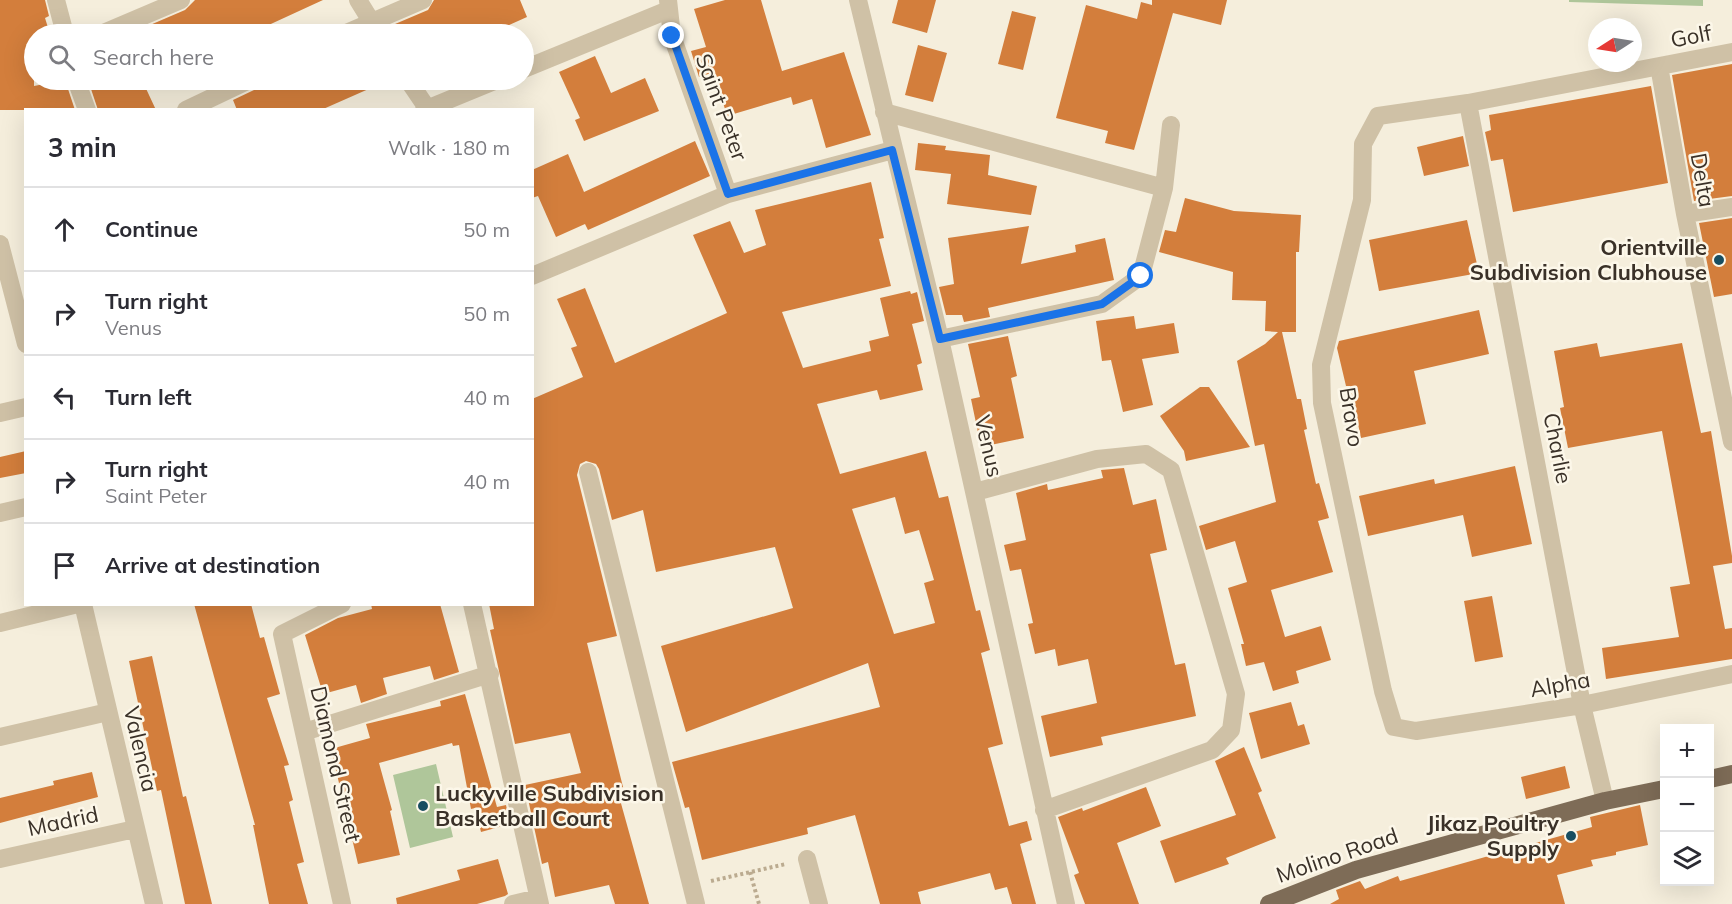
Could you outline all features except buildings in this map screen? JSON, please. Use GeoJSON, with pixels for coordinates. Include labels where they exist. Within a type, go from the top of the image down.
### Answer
{"type":"FeatureCollection","features":[{"type":"Feature","properties":{"kind":"main road"},"geometry":{"type":"LineString","coordinates":[[1714,778],[1732,774]]}},
{"type":"Feature","properties":{"kind":"main road","name":"Molino Road"},"geometry":{"type":"LineString","coordinates":[[1269,904],[1356,870],[1605,801],[1660,790]]}},
{"type":"Feature","properties":{"kind":"street"},"geometry":{"type":"LineString","coordinates":[[56,0],[62,24]]}},
{"type":"Feature","properties":{"kind":"street"},"geometry":{"type":"LineString","coordinates":[[124,24],[182,0]]}},
{"type":"Feature","properties":{"kind":"street"},"geometry":{"type":"LineString","coordinates":[[358,0],[373,24]]}},
{"type":"Feature","properties":{"kind":"street"},"geometry":{"type":"LineString","coordinates":[[382,24],[423,0]]}},
{"type":"Feature","properties":{"kind":"street","name":"Venus"},"geometry":{"type":"LineString","coordinates":[[858,0],[892,150],[940,339],[1066,904]]}},
{"type":"Feature","properties":{"kind":"street"},"geometry":{"type":"LineString","coordinates":[[534,65],[668,5]]}},
{"type":"Feature","properties":{"kind":"street","name":"Saint Peter"},"geometry":{"type":"LineString","coordinates":[[668,5],[672,36],[728,194]]}},
{"type":"Feature","properties":{"kind":"street","name":"Golf"},"geometry":{"type":"LineString","coordinates":[[1378,116],[1468,103],[1732,52]]}},
{"type":"Feature","properties":{"kind":"street","name":"Delta"},"geometry":{"type":"LineString","coordinates":[[1659,66],[1685,214],[1723,356],[1732,442]]}},
{"type":"Feature","properties":{"kind":"street"},"geometry":{"type":"LineString","coordinates":[[80,90],[86,108]]}},
{"type":"Feature","properties":{"kind":"street"},"geometry":{"type":"LineString","coordinates":[[190,108],[228,90]]}},
{"type":"Feature","properties":{"kind":"street"},"geometry":{"type":"LineString","coordinates":[[414,90],[425,108]]}},
{"type":"Feature","properties":{"kind":"street"},"geometry":{"type":"LineString","coordinates":[[428,108],[473,90]]}},
{"type":"Feature","properties":{"kind":"street","name":"Charlie"},"geometry":{"type":"LineString","coordinates":[[1468,103],[1582,705],[1605,801]]}},
{"type":"Feature","properties":{"kind":"street"},"geometry":{"type":"LineString","coordinates":[[884,112],[1164,188]]}},
{"type":"Feature","properties":{"kind":"street","name":"Bravo"},"geometry":{"type":"LineString","coordinates":[[1378,116],[1363,144],[1362,200],[1321,365],[1322,403],[1383,691],[1394,727]]}},
{"type":"Feature","properties":{"kind":"street"},"geometry":{"type":"LineString","coordinates":[[940,339],[1102,304],[1141,276],[1164,188],[1171,125]]}},
{"type":"Feature","properties":{"kind":"street"},"geometry":{"type":"LineString","coordinates":[[534,275],[728,194],[892,150]]}},
{"type":"Feature","properties":{"kind":"street"},"geometry":{"type":"LineString","coordinates":[[1685,214],[1732,207]]}},
{"type":"Feature","properties":{"kind":"street"},"geometry":{"type":"LineString","coordinates":[[0,244],[8,310],[24,340]]}},
{"type":"Feature","properties":{"kind":"street"},"geometry":{"type":"LineString","coordinates":[[0,413],[24,407]]}},
{"type":"Feature","properties":{"kind":"street"},"geometry":{"type":"LineString","coordinates":[[975,492],[1097,459],[1146,454],[1171,470],[1236,694],[1231,730],[1212,750],[1044,810]]}},
{"type":"Feature","properties":{"kind":"street"},"geometry":{"type":"LineString","coordinates":[[588,472],[696,904]]}},
{"type":"Feature","properties":{"kind":"street"},"geometry":{"type":"LineString","coordinates":[[0,513],[24,507]]}},
{"type":"Feature","properties":{"kind":"street"},"geometry":{"type":"LineString","coordinates":[[0,623],[70,606]]}},
{"type":"Feature","properties":{"kind":"street","name":"Valencia"},"geometry":{"type":"LineString","coordinates":[[83,606],[154,904]]}},
{"type":"Feature","properties":{"kind":"street","name":"Diamond Street"},"geometry":{"type":"LineString","coordinates":[[338,606],[282,634],[342,904]]}},
{"type":"Feature","properties":{"kind":"street"},"geometry":{"type":"LineString","coordinates":[[473,606],[490,674],[539,901],[513,904]]}},
{"type":"Feature","properties":{"kind":"street"},"geometry":{"type":"LineString","coordinates":[[304,732],[490,674]]}},
{"type":"Feature","properties":{"kind":"street","name":"Alpha"},"geometry":{"type":"LineString","coordinates":[[1394,727],[1416,731],[1582,705],[1732,674]]}},
{"type":"Feature","properties":{"kind":"street"},"geometry":{"type":"LineString","coordinates":[[0,737],[108,712]]}},
{"type":"Feature","properties":{"kind":"street","name":"Madrid"},"geometry":{"type":"LineString","coordinates":[[0,859],[135,829]]}},
{"type":"Feature","properties":{"kind":"street"},"geometry":{"type":"LineString","coordinates":[[807,859],[819,904]]}},
{"type":"Feature","properties":{"kind":"path"},"geometry":{"type":"LineString","coordinates":[[691,885],[807,859]]}},
{"type":"Feature","properties":{"kind":"path"},"geometry":{"type":"LineString","coordinates":[[750,872],[759,904]]}},
{"type":"Feature","properties":{"kind":"green space"},"geometry":{"type":"Polygon","coordinates":[[[1569,0],[1703,0],[1703,6],[1569,2],[1569,0]]]}},
{"type":"Feature","properties":{"kind":"green space","name":"Luckyville Subdivision Basketball Court"},"geometry":{"type":"Polygon","coordinates":[[[436,764],[453,837],[410,848],[393,775],[436,764]]]}},
{"type":"Feature","properties":{"kind":"place","name":"Orientville Subdivision Clubhouse"},"geometry":{"type":"Point","coordinates":[1719,260]}},
{"type":"Feature","properties":{"kind":"place","name":"Luckyville Subdivision Basketball Court"},"geometry":{"type":"Point","coordinates":[423,806]}},
{"type":"Feature","properties":{"kind":"place","name":"Jikaz Poultry Supply"},"geometry":{"type":"Point","coordinates":[1571,836]}},
{"type":"Feature","properties":{"kind":"route"},"geometry":{"type":"LineString","coordinates":[[672,36],[728,194],[892,150],[940,339],[1102,304],[1141,276]]}}]}
